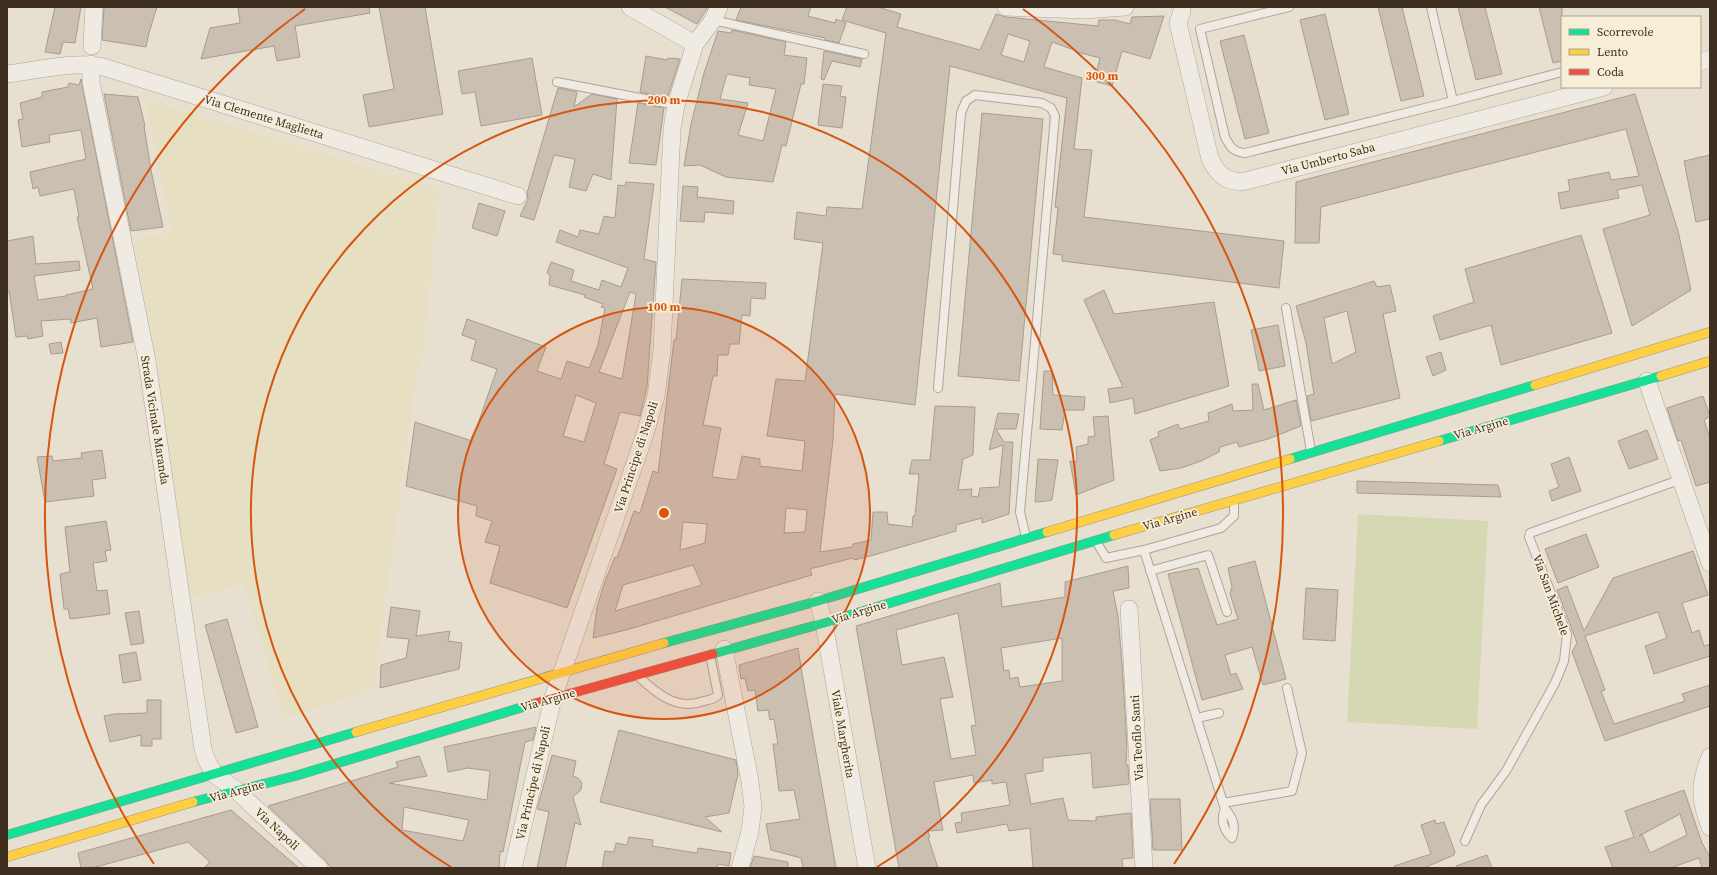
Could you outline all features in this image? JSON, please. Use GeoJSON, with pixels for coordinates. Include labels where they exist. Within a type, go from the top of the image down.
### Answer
{"type":"FeatureCollection","features":[{"type":"Feature","properties":{"kind":"street"},"geometry":{"type":"LineString","coordinates":[[92,46],[94,7]]}},
{"type":"Feature","properties":{"kind":"street"},"geometry":{"type":"LineString","coordinates":[[630,7],[695,44]]}},
{"type":"Feature","properties":{"kind":"street"},"geometry":{"type":"LineString","coordinates":[[1006,7],[1084,10],[1126,7]]}},
{"type":"Feature","properties":{"kind":"street","name":"Via Umberto Saba"},"geometry":{"type":"LineString","coordinates":[[1182,8],[1178,23],[1210,159],[1221,176],[1234,182],[1242,182],[1600,88]]}},
{"type":"Feature","properties":{"kind":"street","name":"Via Principe di Napoli"},"geometry":{"type":"LineString","coordinates":[[513,868],[553,698],[645,434],[656,396],[662,350],[672,129],[676,105],[695,44],[716,14]]}},
{"type":"Feature","properties":{"kind":"street","name":"Via Clemente Maglietta"},"geometry":{"type":"LineString","coordinates":[[7,74],[91,64],[518,196]]}},
{"type":"Feature","properties":{"kind":"street","name":"Strada Vicinale Maranda"},"geometry":{"type":"LineString","coordinates":[[91,64],[91,82],[147,361],[203,745],[207,761],[215,775]]}},
{"type":"Feature","properties":{"kind":"street","name":"Via Argine"},"geometry":{"type":"LineString","coordinates":[[7,836],[561,673],[818,601],[1026,537],[1710,332]]}},
{"type":"Feature","properties":{"kind":"street","name":"Via Argine"},"geometry":{"type":"LineString","coordinates":[[7,857],[236,790],[295,776],[553,698],[637,676],[716,651],[824,623],[1095,540],[1234,501],[1482,427],[1647,381],[1710,361]]}},
{"type":"Feature","properties":{"kind":"street"},"geometry":{"type":"LineString","coordinates":[[1647,381],[1710,563]]}},
{"type":"Feature","properties":{"kind":"street","name":"Viale Margherita"},"geometry":{"type":"LineString","coordinates":[[818,601],[824,623],[867,868]]}},
{"type":"Feature","properties":{"kind":"street","name":"Via Teofilo Santi"},"geometry":{"type":"LineString","coordinates":[[1129,608],[1144,868]]}},
{"type":"Feature","properties":{"kind":"street"},"geometry":{"type":"LineString","coordinates":[[716,651],[750,781],[753,806],[750,831],[740,868]]}},
{"type":"Feature","properties":{"kind":"street"},"geometry":{"type":"LineString","coordinates":[[1710,757],[1701,786],[1704,811],[1710,827]]}},
{"type":"Feature","properties":{"kind":"street","name":"Via Napoli"},"geometry":{"type":"LineString","coordinates":[[215,775],[236,790],[319,868]]}},
{"type":"Feature","properties":{"kind":"lane","name":"Via Umberto Saba"},"geometry":{"type":"LineString","coordinates":[[1289,7],[1202,28],[1199,33],[1225,137],[1235,151],[1246,153],[1454,102],[1561,72]]}},
{"type":"Feature","properties":{"kind":"lane"},"geometry":{"type":"LineString","coordinates":[[1431,7],[1454,102]]}},
{"type":"Feature","properties":{"kind":"lane"},"geometry":{"type":"LineString","coordinates":[[716,14],[864,54]]}},
{"type":"Feature","properties":{"kind":"lane"},"geometry":{"type":"LineString","coordinates":[[557,82],[676,105]]}},
{"type":"Feature","properties":{"kind":"lane"},"geometry":{"type":"LineString","coordinates":[[938,388],[961,113],[966,100],[975,95],[1042,103],[1051,108],[1054,116],[1020,512],[1026,537]]}},
{"type":"Feature","properties":{"kind":"lane"},"geometry":{"type":"LineString","coordinates":[[1286,308],[1311,452]]}},
{"type":"Feature","properties":{"kind":"lane","name":"Via San Michele"},"geometry":{"type":"LineString","coordinates":[[1465,841],[1481,805],[1506,771],[1555,683],[1564,661],[1568,644],[1567,634],[1529,537],[1530,533],[1682,479]]}},
{"type":"Feature","properties":{"kind":"lane"},"geometry":{"type":"LineString","coordinates":[[1095,540],[1106,558],[1144,550],[1221,528],[1234,516],[1234,501]]}},
{"type":"Feature","properties":{"kind":"lane"},"geometry":{"type":"LineString","coordinates":[[1144,550],[1224,806],[1292,791],[1302,753],[1287,688]]}},
{"type":"Feature","properties":{"kind":"lane"},"geometry":{"type":"LineString","coordinates":[[1150,571],[1208,555],[1227,612]]}},
{"type":"Feature","properties":{"kind":"lane"},"geometry":{"type":"LineString","coordinates":[[637,676],[662,698],[675,703],[699,704],[718,695],[716,651]]}},
{"type":"Feature","properties":{"kind":"lane"},"geometry":{"type":"LineString","coordinates":[[1197,718],[1219,713]]}},
{"type":"Feature","properties":{"kind":"shaded area"},"geometry":{"type":"Polygon","coordinates":[[[145,99],[439,189],[424,344],[414,391],[373,690],[284,718],[244,583],[188,599],[154,352],[134,239],[172,233],[145,99]]]}},
{"type":"Feature","properties":{"kind":"green space"},"geometry":{"type":"Polygon","coordinates":[[[1358,514],[1488,521],[1477,729],[1347,722],[1358,514]]]}},
{"type":"Feature","properties":{"kind":"building"},"geometry":{"type":"Polygon","coordinates":[[[55,7],[81,7],[75,43],[63,42],[60,54],[45,52],[55,7]]]}},
{"type":"Feature","properties":{"kind":"building"},"geometry":{"type":"Polygon","coordinates":[[[104,7],[157,7],[146,47],[102,40],[104,7]]]}},
{"type":"Feature","properties":{"kind":"building"},"geometry":{"type":"Polygon","coordinates":[[[238,7],[369,7],[370,13],[295,26],[300,57],[277,61],[274,46],[201,59],[210,28],[240,23],[238,7]]]}},
{"type":"Feature","properties":{"kind":"building"},"geometry":{"type":"Polygon","coordinates":[[[379,7],[425,7],[443,114],[369,127],[363,95],[394,89],[379,7]]]}},
{"type":"Feature","properties":{"kind":"building"},"geometry":{"type":"Polygon","coordinates":[[[665,7],[708,7],[697,24],[665,7]]]}},
{"type":"Feature","properties":{"kind":"building"},"geometry":{"type":"Polygon","coordinates":[[[741,7],[811,7],[808,16],[835,23],[836,19],[846,23],[839,43],[825,40],[825,38],[736,20],[741,7]]]}},
{"type":"Feature","properties":{"kind":"building"},"geometry":{"type":"Polygon","coordinates":[[[847,7],[878,7],[901,14],[897,27],[980,50],[996,14],[1006,17],[1098,26],[1099,20],[1115,20],[1130,24],[1132,17],[1164,16],[1150,59],[1122,51],[1112,86],[1094,81],[1100,58],[1077,52],[1052,42],[1044,67],[1082,78],[1074,149],[1092,150],[1084,217],[1284,241],[1279,288],[1062,261],[1062,255],[1053,254],[1058,208],[1055,207],[1067,98],[950,66],[915,405],[835,394],[833,440],[820,552],[852,547],[853,544],[871,540],[873,512],[887,512],[888,524],[912,527],[913,516],[915,516],[919,474],[909,474],[912,460],[930,460],[935,406],[975,407],[973,455],[963,459],[958,490],[972,489],[971,496],[978,497],[980,488],[999,487],[1003,445],[989,450],[998,413],[1019,414],[1016,429],[996,429],[1004,442],[1013,442],[1009,514],[982,523],[982,518],[956,525],[956,531],[874,555],[854,560],[853,558],[810,569],[812,575],[626,630],[593,638],[597,607],[604,584],[615,557],[617,558],[634,511],[640,513],[653,471],[658,473],[674,340],[676,340],[682,279],[766,283],[765,299],[751,298],[750,316],[742,315],[739,344],[730,344],[728,355],[718,355],[717,376],[713,376],[703,425],[721,428],[712,477],[737,480],[742,456],[760,459],[760,466],[802,471],[805,441],[767,436],[776,379],[805,381],[823,243],[794,239],[797,212],[826,216],[827,207],[862,209],[886,33],[842,20],[847,7]],[[1008,34],[1001,55],[1024,62],[1030,41],[1008,34]],[[786,508],[784,533],[805,532],[807,510],[786,508]],[[683,522],[680,550],[705,543],[707,524],[683,522]],[[693,565],[623,585],[615,611],[702,585],[693,565]]]}},
{"type":"Feature","properties":{"kind":"building"},"geometry":{"type":"Polygon","coordinates":[[[1378,7],[1402,7],[1424,96],[1401,101],[1378,7]]]}},
{"type":"Feature","properties":{"kind":"building"},"geometry":{"type":"Polygon","coordinates":[[[1458,7],[1485,7],[1502,74],[1476,80],[1458,7]]]}},
{"type":"Feature","properties":{"kind":"building"},"geometry":{"type":"Polygon","coordinates":[[[1539,7],[1562,7],[1561,61],[1553,63],[1539,7]]]}},
{"type":"Feature","properties":{"kind":"building"},"geometry":{"type":"Polygon","coordinates":[[[1325,14],[1349,114],[1325,120],[1300,20],[1325,14]]]}},
{"type":"Feature","properties":{"kind":"building"},"geometry":{"type":"Polygon","coordinates":[[[732,30],[786,42],[784,55],[807,58],[804,84],[801,84],[786,146],[782,145],[773,182],[726,177],[700,165],[684,166],[691,124],[704,73],[718,31],[731,33],[732,30]],[[727,74],[720,99],[748,103],[738,135],[763,141],[776,89],[749,85],[750,78],[727,74]]]}},
{"type":"Feature","properties":{"kind":"building"},"geometry":{"type":"Polygon","coordinates":[[[1244,35],[1269,133],[1245,139],[1220,41],[1244,35]]]}},
{"type":"Feature","properties":{"kind":"building"},"geometry":{"type":"Polygon","coordinates":[[[824,51],[862,59],[860,67],[832,61],[824,80],[821,79],[824,51]]]}},
{"type":"Feature","properties":{"kind":"building"},"geometry":{"type":"Polygon","coordinates":[[[646,56],[667,60],[668,58],[680,59],[668,96],[665,97],[640,92],[646,56]]]}},
{"type":"Feature","properties":{"kind":"building"},"geometry":{"type":"Polygon","coordinates":[[[532,58],[542,115],[481,126],[475,92],[462,94],[458,71],[532,58]]]}},
{"type":"Feature","properties":{"kind":"building"},"geometry":{"type":"Polygon","coordinates":[[[81,79],[133,342],[101,347],[97,318],[71,323],[71,319],[41,321],[43,336],[28,339],[27,336],[16,337],[9,291],[7,291],[7,241],[33,236],[36,264],[79,261],[80,270],[34,276],[38,300],[66,296],[93,289],[77,217],[79,217],[74,189],[40,196],[38,187],[33,189],[30,172],[86,159],[81,130],[49,135],[50,142],[22,147],[18,120],[23,119],[20,103],[42,97],[42,92],[68,87],[69,83],[79,85],[81,79]]]}},
{"type":"Feature","properties":{"kind":"building"},"geometry":{"type":"Polygon","coordinates":[[[823,84],[842,86],[840,96],[846,97],[842,128],[818,125],[823,84]]]}},
{"type":"Feature","properties":{"kind":"building"},"geometry":{"type":"Polygon","coordinates":[[[558,88],[577,92],[574,107],[592,94],[617,99],[611,180],[593,174],[586,191],[569,187],[575,159],[554,155],[534,220],[520,216],[528,199],[527,193],[558,88]]]}},
{"type":"Feature","properties":{"kind":"building"},"geometry":{"type":"Polygon","coordinates":[[[104,94],[138,97],[145,126],[151,170],[163,227],[131,231],[104,94]]]}},
{"type":"Feature","properties":{"kind":"building"},"geometry":{"type":"Polygon","coordinates":[[[1635,94],[1678,231],[1691,290],[1632,326],[1603,229],[1650,215],[1642,185],[1617,190],[1619,198],[1561,209],[1558,193],[1570,191],[1568,180],[1609,172],[1611,180],[1639,176],[1626,129],[1321,207],[1319,243],[1295,243],[1296,182],[1635,94]]]}},
{"type":"Feature","properties":{"kind":"building"},"geometry":{"type":"Polygon","coordinates":[[[638,103],[664,108],[656,165],[629,163],[638,103]]]}},
{"type":"Feature","properties":{"kind":"building"},"geometry":{"type":"Polygon","coordinates":[[[982,113],[1043,119],[1019,381],[958,376],[982,113]]]}},
{"type":"Feature","properties":{"kind":"building"},"geometry":{"type":"Polygon","coordinates":[[[1710,155],[1710,219],[1696,222],[1684,161],[1710,155]]]}},
{"type":"Feature","properties":{"kind":"building"},"geometry":{"type":"Polygon","coordinates":[[[626,182],[654,184],[644,259],[656,262],[647,387],[640,416],[620,412],[604,464],[617,469],[567,608],[490,583],[500,546],[485,542],[492,521],[476,516],[477,506],[406,486],[415,422],[472,441],[497,369],[471,360],[476,340],[462,335],[467,319],[546,347],[537,371],[561,379],[567,361],[589,368],[598,345],[605,308],[601,307],[603,304],[584,297],[585,295],[549,285],[550,275],[547,273],[551,262],[574,270],[571,281],[599,290],[602,280],[621,287],[628,268],[556,242],[560,230],[578,237],[580,230],[599,234],[604,216],[615,218],[618,185],[625,186],[626,182]],[[630,292],[599,372],[622,379],[636,294],[630,292]],[[576,395],[563,436],[584,442],[596,403],[576,395]]]}},
{"type":"Feature","properties":{"kind":"building"},"geometry":{"type":"Polygon","coordinates":[[[683,186],[698,187],[697,197],[734,201],[733,214],[705,212],[704,222],[680,221],[683,186]]]}},
{"type":"Feature","properties":{"kind":"building"},"geometry":{"type":"Polygon","coordinates":[[[479,203],[505,211],[497,236],[472,228],[479,203]]]}},
{"type":"Feature","properties":{"kind":"building"},"geometry":{"type":"Polygon","coordinates":[[[1581,235],[1612,333],[1501,365],[1491,325],[1440,340],[1433,316],[1474,302],[1465,269],[1581,235]]]}},
{"type":"Feature","properties":{"kind":"building"},"geometry":{"type":"Polygon","coordinates":[[[1374,281],[1377,287],[1390,285],[1396,311],[1383,314],[1400,398],[1311,421],[1307,396],[1314,394],[1306,343],[1296,306],[1374,281]],[[1347,311],[1324,318],[1332,364],[1356,352],[1347,311]]]}},
{"type":"Feature","properties":{"kind":"building"},"geometry":{"type":"Polygon","coordinates":[[[1104,290],[1114,314],[1214,302],[1229,386],[1135,414],[1133,398],[1110,403],[1108,389],[1123,387],[1084,300],[1104,290]]]}},
{"type":"Feature","properties":{"kind":"building"},"geometry":{"type":"Polygon","coordinates":[[[1278,325],[1285,366],[1259,371],[1251,330],[1278,325]]]}},
{"type":"Feature","properties":{"kind":"building"},"geometry":{"type":"Polygon","coordinates":[[[61,342],[63,353],[51,354],[49,344],[61,342]]]}},
{"type":"Feature","properties":{"kind":"building"},"geometry":{"type":"Polygon","coordinates":[[[1441,352],[1446,370],[1433,376],[1426,357],[1441,352]]]}},
{"type":"Feature","properties":{"kind":"building"},"geometry":{"type":"Polygon","coordinates":[[[1044,371],[1052,371],[1053,395],[1085,397],[1084,410],[1065,410],[1062,430],[1040,429],[1044,371]]]}},
{"type":"Feature","properties":{"kind":"building"},"geometry":{"type":"Polygon","coordinates":[[[1252,384],[1258,384],[1264,410],[1296,400],[1301,426],[1268,439],[1239,447],[1237,442],[1220,447],[1219,452],[1201,461],[1181,468],[1160,471],[1150,440],[1159,436],[1158,432],[1178,424],[1180,429],[1209,421],[1208,413],[1232,404],[1233,411],[1253,410],[1252,384]]]}},
{"type":"Feature","properties":{"kind":"building"},"geometry":{"type":"Polygon","coordinates":[[[1703,396],[1710,416],[1704,420],[1710,438],[1710,482],[1696,486],[1681,440],[1678,441],[1667,408],[1703,396]]]}},
{"type":"Feature","properties":{"kind":"building"},"geometry":{"type":"Polygon","coordinates":[[[1108,416],[1114,480],[1076,495],[1070,461],[1077,462],[1076,447],[1088,444],[1088,437],[1095,436],[1093,417],[1108,416]]]}},
{"type":"Feature","properties":{"kind":"building"},"geometry":{"type":"Polygon","coordinates":[[[1647,430],[1658,459],[1629,469],[1618,441],[1647,430]]]}},
{"type":"Feature","properties":{"kind":"building"},"geometry":{"type":"Polygon","coordinates":[[[102,450],[106,478],[92,480],[94,496],[45,502],[37,457],[52,456],[53,461],[82,458],[81,453],[102,450]]]}},
{"type":"Feature","properties":{"kind":"building"},"geometry":{"type":"Polygon","coordinates":[[[1569,457],[1581,491],[1552,501],[1549,491],[1559,487],[1551,464],[1569,457]]]}},
{"type":"Feature","properties":{"kind":"building"},"geometry":{"type":"Polygon","coordinates":[[[1038,459],[1058,460],[1052,500],[1035,502],[1038,459]]]}},
{"type":"Feature","properties":{"kind":"building"},"geometry":{"type":"Polygon","coordinates":[[[1357,481],[1498,485],[1501,497],[1357,493],[1357,481]]]}},
{"type":"Feature","properties":{"kind":"building"},"geometry":{"type":"Polygon","coordinates":[[[106,521],[111,550],[105,551],[107,561],[93,563],[97,591],[107,590],[110,614],[70,619],[68,609],[64,609],[60,574],[70,572],[65,527],[106,521]]]}},
{"type":"Feature","properties":{"kind":"building"},"geometry":{"type":"Polygon","coordinates":[[[1586,534],[1599,567],[1558,583],[1545,549],[1586,534]]]}},
{"type":"Feature","properties":{"kind":"building"},"geometry":{"type":"Polygon","coordinates":[[[1693,551],[1708,595],[1682,603],[1692,633],[1699,630],[1704,646],[1710,644],[1710,656],[1654,674],[1645,646],[1667,638],[1658,612],[1585,636],[1605,690],[1601,691],[1614,724],[1685,701],[1682,694],[1710,685],[1710,706],[1605,741],[1572,652],[1577,643],[1557,590],[1567,586],[1584,631],[1613,578],[1693,551]]]}},
{"type":"Feature","properties":{"kind":"building"},"geometry":{"type":"Polygon","coordinates":[[[1255,561],[1286,679],[1263,685],[1252,647],[1225,655],[1231,675],[1236,673],[1243,689],[1202,700],[1168,574],[1198,568],[1217,625],[1238,619],[1230,594],[1232,587],[1228,568],[1255,561]]]}},
{"type":"Feature","properties":{"kind":"building"},"geometry":{"type":"Polygon","coordinates":[[[1128,566],[1129,588],[1113,591],[1118,616],[1122,663],[1127,746],[1126,765],[1128,765],[1129,784],[1093,788],[1091,753],[1043,758],[1043,771],[1025,774],[1031,804],[1063,798],[1068,820],[1096,821],[1096,817],[1131,813],[1133,858],[1122,859],[1123,868],[1033,868],[1030,828],[1009,831],[1007,824],[957,833],[955,823],[962,822],[961,813],[1010,805],[1006,782],[992,784],[992,780],[974,783],[973,775],[934,782],[943,830],[928,831],[930,837],[928,837],[938,868],[899,868],[856,626],[1000,583],[1002,607],[1065,597],[1065,582],[1128,566]],[[958,613],[896,630],[902,665],[944,657],[953,697],[940,699],[951,759],[976,755],[971,726],[976,725],[958,613]],[[1062,638],[1001,648],[1004,671],[1009,670],[1010,679],[1018,677],[1020,687],[1062,681],[1062,638]]]}},
{"type":"Feature","properties":{"kind":"building"},"geometry":{"type":"Polygon","coordinates":[[[1306,588],[1338,590],[1335,641],[1303,639],[1306,588]]]}},
{"type":"Feature","properties":{"kind":"building"},"geometry":{"type":"Polygon","coordinates":[[[391,607],[420,611],[416,636],[450,631],[448,641],[462,643],[459,669],[380,688],[381,665],[406,658],[409,639],[387,637],[391,607]]]}},
{"type":"Feature","properties":{"kind":"building"},"geometry":{"type":"Polygon","coordinates":[[[139,611],[144,643],[131,645],[125,613],[139,611]]]}},
{"type":"Feature","properties":{"kind":"building"},"geometry":{"type":"Polygon","coordinates":[[[227,619],[258,727],[236,733],[205,625],[227,619]]]}},
{"type":"Feature","properties":{"kind":"building"},"geometry":{"type":"Polygon","coordinates":[[[798,648],[836,868],[803,868],[801,858],[771,850],[766,824],[800,819],[794,790],[779,791],[773,744],[778,744],[774,719],[770,720],[768,710],[758,711],[755,690],[748,691],[745,678],[741,679],[739,665],[798,648]]]}},
{"type":"Feature","properties":{"kind":"building"},"geometry":{"type":"Polygon","coordinates":[[[136,652],[141,680],[123,683],[119,655],[136,652]]]}},
{"type":"Feature","properties":{"kind":"building"},"geometry":{"type":"Polygon","coordinates":[[[147,700],[161,700],[161,739],[152,739],[152,746],[141,746],[141,735],[110,742],[104,716],[115,714],[147,713],[147,700]]]}},
{"type":"Feature","properties":{"kind":"building"},"geometry":{"type":"Polygon","coordinates":[[[536,727],[533,740],[525,742],[503,852],[500,851],[499,868],[331,868],[326,861],[268,806],[398,767],[396,762],[419,756],[427,776],[389,783],[487,800],[490,771],[468,768],[448,772],[444,747],[536,727]],[[404,807],[402,830],[463,841],[469,820],[404,807]]]}},
{"type":"Feature","properties":{"kind":"building"},"geometry":{"type":"Polygon","coordinates":[[[619,730],[736,760],[738,774],[729,813],[705,817],[722,832],[600,802],[619,730]]]}},
{"type":"Feature","properties":{"kind":"building"},"geometry":{"type":"Polygon","coordinates":[[[552,755],[576,761],[573,776],[578,778],[582,783],[581,790],[573,797],[581,825],[575,823],[565,868],[537,868],[549,812],[537,809],[552,755]]]}},
{"type":"Feature","properties":{"kind":"building"},"geometry":{"type":"Polygon","coordinates":[[[1684,790],[1702,843],[1710,857],[1710,868],[1702,868],[1699,858],[1670,868],[1613,868],[1605,847],[1634,837],[1625,811],[1684,790]],[[1680,814],[1642,834],[1650,853],[1687,835],[1680,814]]]}},
{"type":"Feature","properties":{"kind":"building"},"geometry":{"type":"Polygon","coordinates":[[[1150,799],[1180,799],[1182,850],[1153,850],[1150,799]]]}},
{"type":"Feature","properties":{"kind":"building"},"geometry":{"type":"Polygon","coordinates":[[[231,810],[299,868],[204,868],[210,862],[188,842],[92,868],[81,868],[78,853],[231,810]]]}},
{"type":"Feature","properties":{"kind":"building"},"geometry":{"type":"Polygon","coordinates":[[[1435,820],[1436,824],[1444,822],[1455,852],[1454,855],[1424,868],[1395,868],[1394,866],[1431,854],[1421,825],[1435,820]]]}},
{"type":"Feature","properties":{"kind":"building"},"geometry":{"type":"Polygon","coordinates":[[[629,837],[653,840],[652,846],[697,853],[698,848],[731,853],[729,866],[718,864],[717,868],[602,868],[605,851],[614,852],[616,843],[627,845],[629,837]]]}},
{"type":"Feature","properties":{"kind":"building"},"geometry":{"type":"Polygon","coordinates":[[[1487,855],[1492,868],[1456,868],[1456,866],[1487,855]]]}},
{"type":"Feature","properties":{"kind":"building"},"geometry":{"type":"Polygon","coordinates":[[[754,856],[788,862],[788,868],[750,868],[754,856]]]}},
{"type":"Feature","properties":{"kind":"traffic: fast"},"geometry":{"type":"LineString","coordinates":[[1439,441],[1661,376]]}},
{"type":"Feature","properties":{"kind":"traffic: fast"},"geometry":{"type":"LineString","coordinates":[[1290,459],[1535,385]]}},
{"type":"Feature","properties":{"kind":"traffic: fast"},"geometry":{"type":"LineString","coordinates":[[664,643],[818,601],[1047,532]]}},
{"type":"Feature","properties":{"kind":"traffic: fast"},"geometry":{"type":"LineString","coordinates":[[713,654],[824,623],[1114,535]]}},
{"type":"Feature","properties":{"kind":"traffic: fast"},"geometry":{"type":"LineString","coordinates":[[193,802],[295,776],[533,704]]}},
{"type":"Feature","properties":{"kind":"traffic: fast"},"geometry":{"type":"LineString","coordinates":[[7,835],[356,732]]}},
{"type":"Feature","properties":{"kind":"traffic: slow"},"geometry":{"type":"LineString","coordinates":[[1535,385],[1710,332]]}},
{"type":"Feature","properties":{"kind":"traffic: slow"},"geometry":{"type":"LineString","coordinates":[[1661,376],[1710,361]]}},
{"type":"Feature","properties":{"kind":"traffic: slow"},"geometry":{"type":"LineString","coordinates":[[1114,535],[1439,441]]}},
{"type":"Feature","properties":{"kind":"traffic: slow"},"geometry":{"type":"LineString","coordinates":[[1047,532],[1290,459]]}},
{"type":"Feature","properties":{"kind":"traffic: slow"},"geometry":{"type":"LineString","coordinates":[[356,732],[664,643]]}},
{"type":"Feature","properties":{"kind":"traffic: slow"},"geometry":{"type":"LineString","coordinates":[[7,857],[193,802]]}},
{"type":"Feature","properties":{"kind":"traffic: jam"},"geometry":{"type":"LineString","coordinates":[[533,704],[713,654]]}}]}
